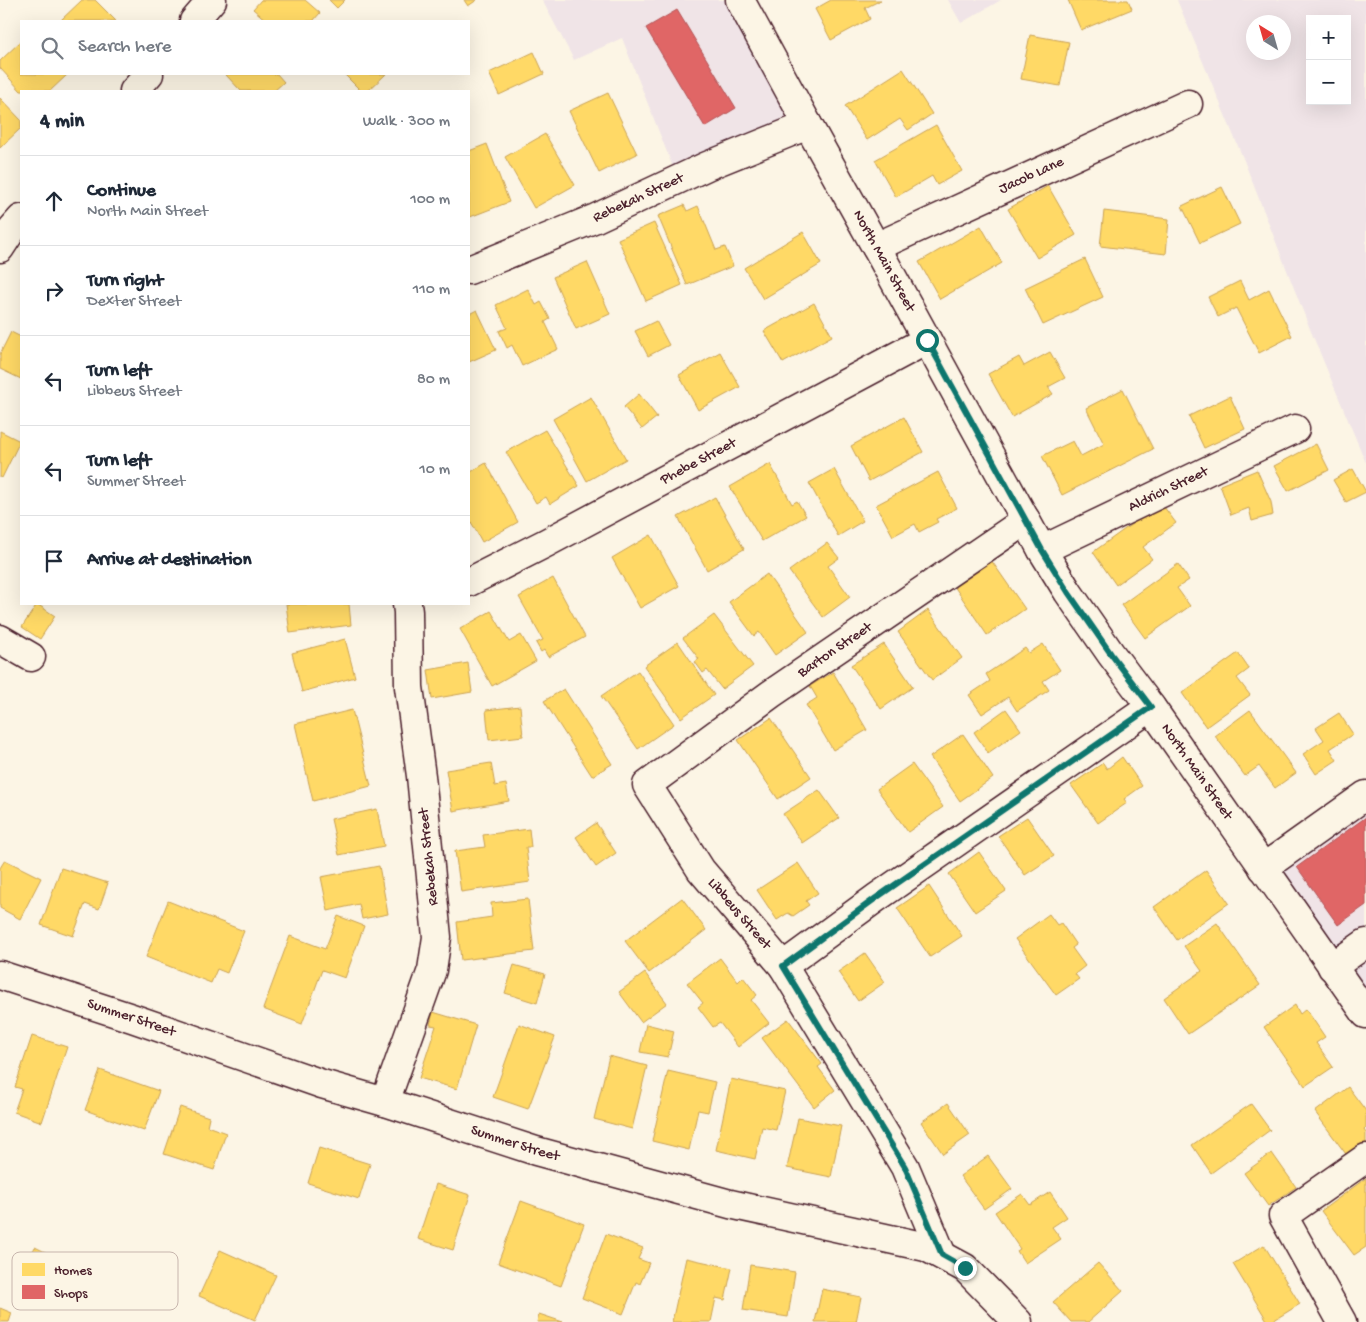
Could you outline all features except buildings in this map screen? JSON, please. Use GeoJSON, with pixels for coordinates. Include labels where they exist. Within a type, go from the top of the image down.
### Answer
{"type":"FeatureCollection","features":[{"type":"Feature","properties":{"kind":"street"},"geometry":{"type":"LineString","coordinates":[[195,20],[212,0]]}},
{"type":"Feature","properties":{"kind":"street","name":"North Main Street"},"geometry":{"type":"LineString","coordinates":[[740,0],[1042,550],[1068,592],[1151,707],[1332,967],[1365,1009]]}},
{"type":"Feature","properties":{"kind":"street"},"geometry":{"type":"LineString","coordinates":[[135,90],[149,75]]}},
{"type":"Feature","properties":{"kind":"street","name":"Jacob Lane"},"geometry":{"type":"LineString","coordinates":[[876,247],[1188,104]]}},
{"type":"Feature","properties":{"kind":"street","name":"Rebekah Street"},"geometry":{"type":"LineString","coordinates":[[470,270],[596,218],[707,166],[808,125]]}},
{"type":"Feature","properties":{"kind":"street","name":"Phebe Street"},"geometry":{"type":"LineString","coordinates":[[470,581],[927,340]]}},
{"type":"Feature","properties":{"kind":"street","name":"Aldrich Street"},"geometry":{"type":"LineString","coordinates":[[1042,550],[1295,429]]}},
{"type":"Feature","properties":{"kind":"street","name":"Barton Street"},"geometry":{"type":"LineString","coordinates":[[647,786],[771,694],[1026,520]]}},
{"type":"Feature","properties":{"kind":"street","name":"Rebekah Street"},"geometry":{"type":"LineString","coordinates":[[385,1102],[432,970],[437,937],[421,776],[409,687],[414,607]]}},
{"type":"Feature","properties":{"kind":"street"},"geometry":{"type":"LineString","coordinates":[[0,639],[31,657]]}},
{"type":"Feature","properties":{"kind":"street"},"geometry":{"type":"LineString","coordinates":[[783,966],[876,898],[1151,707]]}},
{"type":"Feature","properties":{"kind":"street","name":"Libbeus Street"},"geometry":{"type":"LineString","coordinates":[[647,786],[701,870],[783,966],[905,1167],[942,1255]]}},
{"type":"Feature","properties":{"kind":"street"},"geometry":{"type":"LineString","coordinates":[[1263,868],[1366,795]]}},
{"type":"Feature","properties":{"kind":"street"},"geometry":{"type":"LineString","coordinates":[[1332,967],[1366,943]]}},
{"type":"Feature","properties":{"kind":"street","name":"Summer Street"},"geometry":{"type":"LineString","coordinates":[[0,975],[132,1018],[322,1084],[385,1102],[536,1151],[721,1202],[926,1246],[965,1268],[1018,1322]]}},
{"type":"Feature","properties":{"kind":"street"},"geometry":{"type":"LineString","coordinates":[[1342,1322],[1283,1216],[1366,1158]]}},
{"type":"Feature","properties":{"kind":"shaded area"},"geometry":{"type":"Polygon","coordinates":[[[542,0],[753,0],[810,118],[676,175],[622,38],[574,60],[542,0]]]}},
{"type":"Feature","properties":{"kind":"shaded area"},"geometry":{"type":"Polygon","coordinates":[[[948,0],[1001,0],[961,23],[948,0]]]}},
{"type":"Feature","properties":{"kind":"shaded area"},"geometry":{"type":"Polygon","coordinates":[[[1177,0],[1366,0],[1366,463],[1310,329],[1243,158],[1177,0]]]}},
{"type":"Feature","properties":{"kind":"shaded area"},"geometry":{"type":"Polygon","coordinates":[[[1366,790],[1366,1018],[1259,867],[1366,790]]]}},
{"type":"Feature","properties":{"kind":"route"},"geometry":{"type":"LineString","coordinates":[[927,340],[1042,550],[1068,592],[1111,654],[1151,707],[876,898],[783,966],[905,1167],[942,1255],[965,1268]]}}]}
